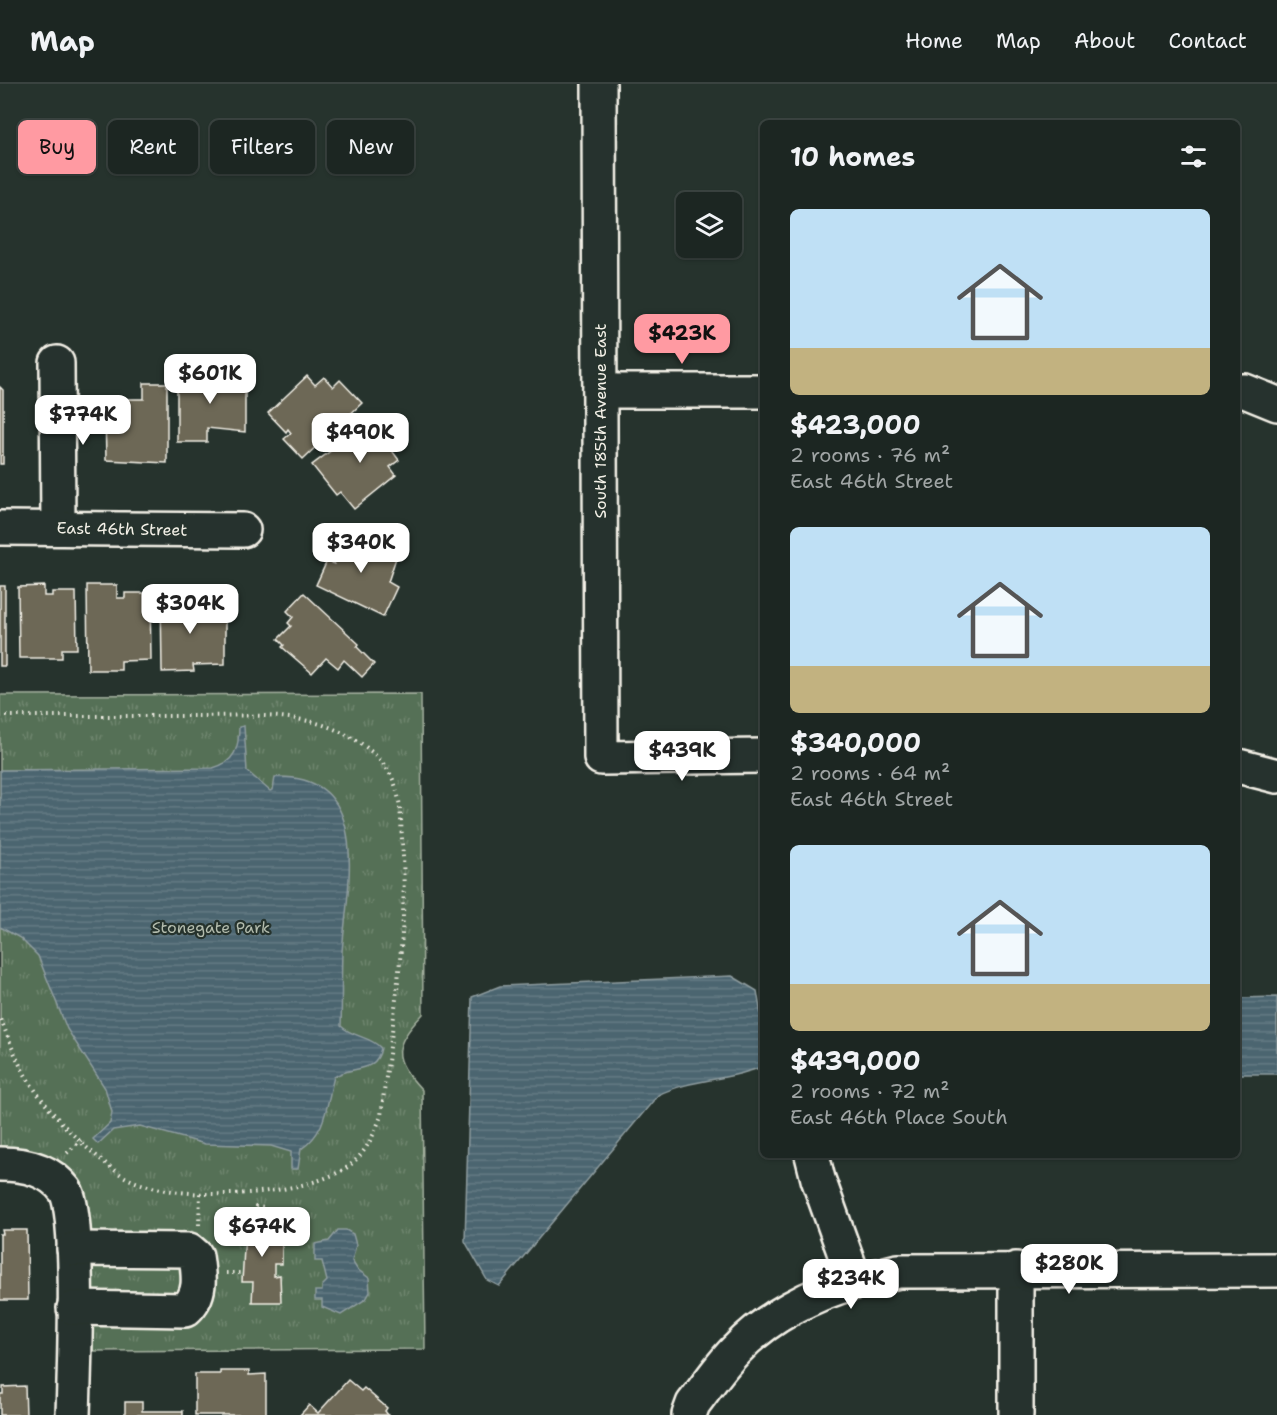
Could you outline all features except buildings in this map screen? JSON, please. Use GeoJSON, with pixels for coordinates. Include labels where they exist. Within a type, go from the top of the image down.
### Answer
{"type":"FeatureCollection","features":[{"type":"Feature","properties":{"kind":"street","name":"South 185th Avenue East"},"geometry":{"type":"LineString","coordinates":[[599,84],[601,758],[760,756]]}},
{"type":"Feature","properties":{"kind":"street"},"geometry":{"type":"LineString","coordinates":[[57,363],[58,528]]}},
{"type":"Feature","properties":{"kind":"street"},"geometry":{"type":"LineString","coordinates":[[600,391],[760,391]]}},
{"type":"Feature","properties":{"kind":"street"},"geometry":{"type":"LineString","coordinates":[[1240,391],[1277,404]]}},
{"type":"Feature","properties":{"kind":"street","name":"East 46th Street"},"geometry":{"type":"LineString","coordinates":[[0,528],[243,530]]}},
{"type":"Feature","properties":{"kind":"street"},"geometry":{"type":"LineString","coordinates":[[1240,767],[1277,776]]}},
{"type":"Feature","properties":{"kind":"street"},"geometry":{"type":"LineString","coordinates":[[813,1158],[818,1179],[855,1282]]}},
{"type":"Feature","properties":{"kind":"street"},"geometry":{"type":"LineString","coordinates":[[0,1164],[21,1164],[48,1174],[67,1192],[74,1225],[73,1415]]}},
{"type":"Feature","properties":{"kind":"street"},"geometry":{"type":"LineString","coordinates":[[74,1249],[189,1250],[196,1256],[199,1288],[194,1303],[185,1310],[74,1308]]}},
{"type":"Feature","properties":{"kind":"street"},"geometry":{"type":"LineString","coordinates":[[1016,1269],[1016,1415]]}},
{"type":"Feature","properties":{"kind":"street"},"geometry":{"type":"LineString","coordinates":[[689,1415],[693,1404],[736,1349],[773,1319],[822,1292],[898,1271],[1277,1270]]}},
{"type":"Feature","properties":{"kind":"path"},"geometry":{"type":"LineString","coordinates":[[0,716],[267,716],[313,722],[330,728],[348,735],[373,753],[393,781],[401,816],[404,866],[399,975],[381,1116],[373,1137],[362,1154],[346,1167],[319,1181],[274,1191],[244,1193],[185,1192],[136,1182],[121,1174],[91,1150],[41,1097],[15,1056],[0,1017]]}},
{"type":"Feature","properties":{"kind":"path"},"geometry":{"type":"LineString","coordinates":[[196,1256],[222,1240],[233,1218],[240,1215],[252,1215]]}},
{"type":"Feature","properties":{"kind":"green space","name":"Stonegate Park"},"geometry":{"type":"Polygon","coordinates":[[[421,694],[423,1014],[406,1035],[400,1052],[405,1069],[422,1090],[425,1349],[91,1351],[90,1239],[84,1196],[76,1180],[65,1166],[50,1157],[28,1150],[0,1148],[0,695],[421,694]]]}},
{"type":"Feature","properties":{"kind":"water"},"geometry":{"type":"Polygon","coordinates":[[[244,726],[247,771],[270,791],[273,790],[275,777],[307,781],[328,794],[341,814],[348,839],[349,867],[342,952],[341,1026],[381,1048],[378,1057],[368,1066],[334,1077],[321,1126],[310,1142],[301,1149],[298,1169],[291,1169],[291,1152],[271,1146],[205,1144],[140,1126],[113,1130],[98,1144],[93,1139],[110,1123],[112,1112],[105,1088],[67,1029],[38,956],[20,938],[0,927],[0,770],[213,768],[231,758],[237,748],[239,727],[244,726]]]}},
{"type":"Feature","properties":{"kind":"water"},"geometry":{"type":"Polygon","coordinates":[[[732,976],[757,991],[760,1009],[760,1067],[683,1086],[658,1095],[499,1286],[487,1280],[465,1241],[472,997],[500,986],[732,976]]]}},
{"type":"Feature","properties":{"kind":"water"},"geometry":{"type":"Polygon","coordinates":[[[1277,997],[1277,1074],[1240,1074],[1240,998],[1277,997]]]}},
{"type":"Feature","properties":{"kind":"water"},"geometry":{"type":"Polygon","coordinates":[[[338,1230],[346,1230],[353,1234],[356,1245],[352,1261],[357,1269],[369,1278],[370,1292],[366,1299],[341,1315],[322,1307],[322,1300],[315,1300],[315,1291],[322,1291],[322,1286],[327,1281],[322,1261],[315,1261],[315,1244],[329,1241],[338,1230]]]}}]}
